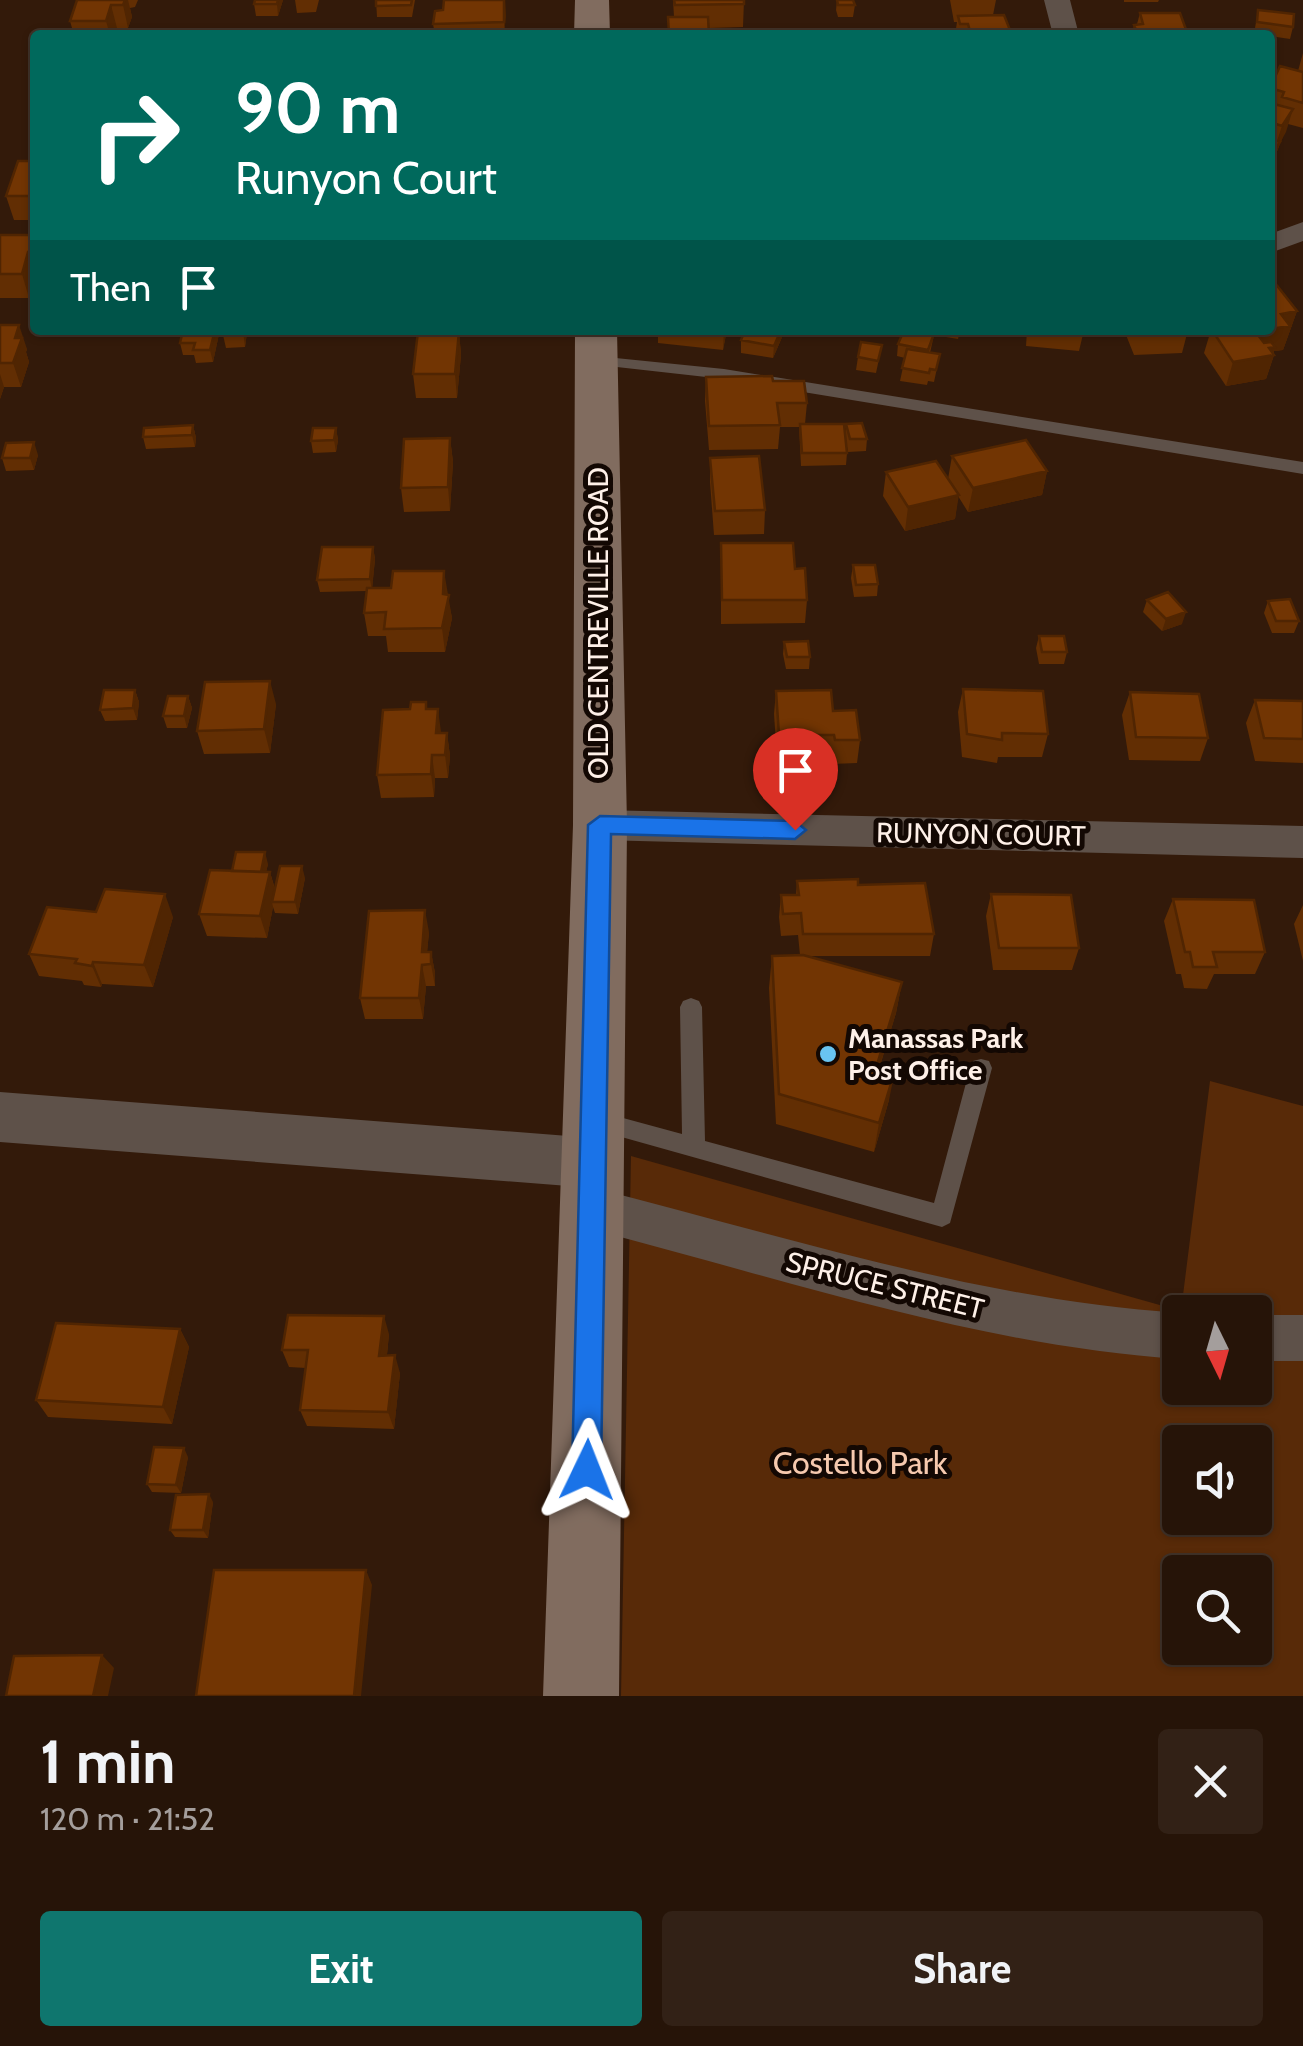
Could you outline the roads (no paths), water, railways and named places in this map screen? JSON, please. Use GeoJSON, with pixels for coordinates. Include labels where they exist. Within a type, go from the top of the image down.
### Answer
{"type":"FeatureCollection","features":[{"type":"Feature","properties":{"kind":"main road"},"geometry":{"type":"LineString","coordinates":[[592,0],[592,30]]}},
{"type":"Feature","properties":{"kind":"main road","name":"OLD CENTREVILLE ROAD"},"geometry":{"type":"LineString","coordinates":[[581,1696],[600,825],[596,345]]}},
{"type":"Feature","properties":{"kind":"street"},"geometry":{"type":"LineString","coordinates":[[1057,0],[1065,30]]}},
{"type":"Feature","properties":{"kind":"street","name":"RUNYON COURT"},"geometry":{"type":"LineString","coordinates":[[600,825],[1303,842]]}},
{"type":"Feature","properties":{"kind":"street","name":"SPRUCE STREET"},"geometry":{"type":"LineString","coordinates":[[0,1117],[594,1164],[994,1312],[1117,1332],[1162,1335]]}},
{"type":"Feature","properties":{"kind":"street"},"geometry":{"type":"LineString","coordinates":[[1272,1338],[1303,1338]]}},
{"type":"Feature","properties":{"kind":"lane"},"geometry":{"type":"LineString","coordinates":[[596,345],[724,374],[1303,468]]}},
{"type":"Feature","properties":{"kind":"lane"},"geometry":{"type":"LineString","coordinates":[[691,1007],[694,1148]]}},
{"type":"Feature","properties":{"kind":"lane"},"geometry":{"type":"LineString","coordinates":[[594,1164],[694,1148],[942,1216],[981,1068]]}},
{"type":"Feature","properties":{"kind":"place","name":"Manassas Park Post Office"},"geometry":{"type":"Point","coordinates":[828,1054]}},
{"type":"Feature","properties":{"kind":"park label","name":"Costello Park"},"geometry":{"type":"Point","coordinates":[860,1462]}}]}
